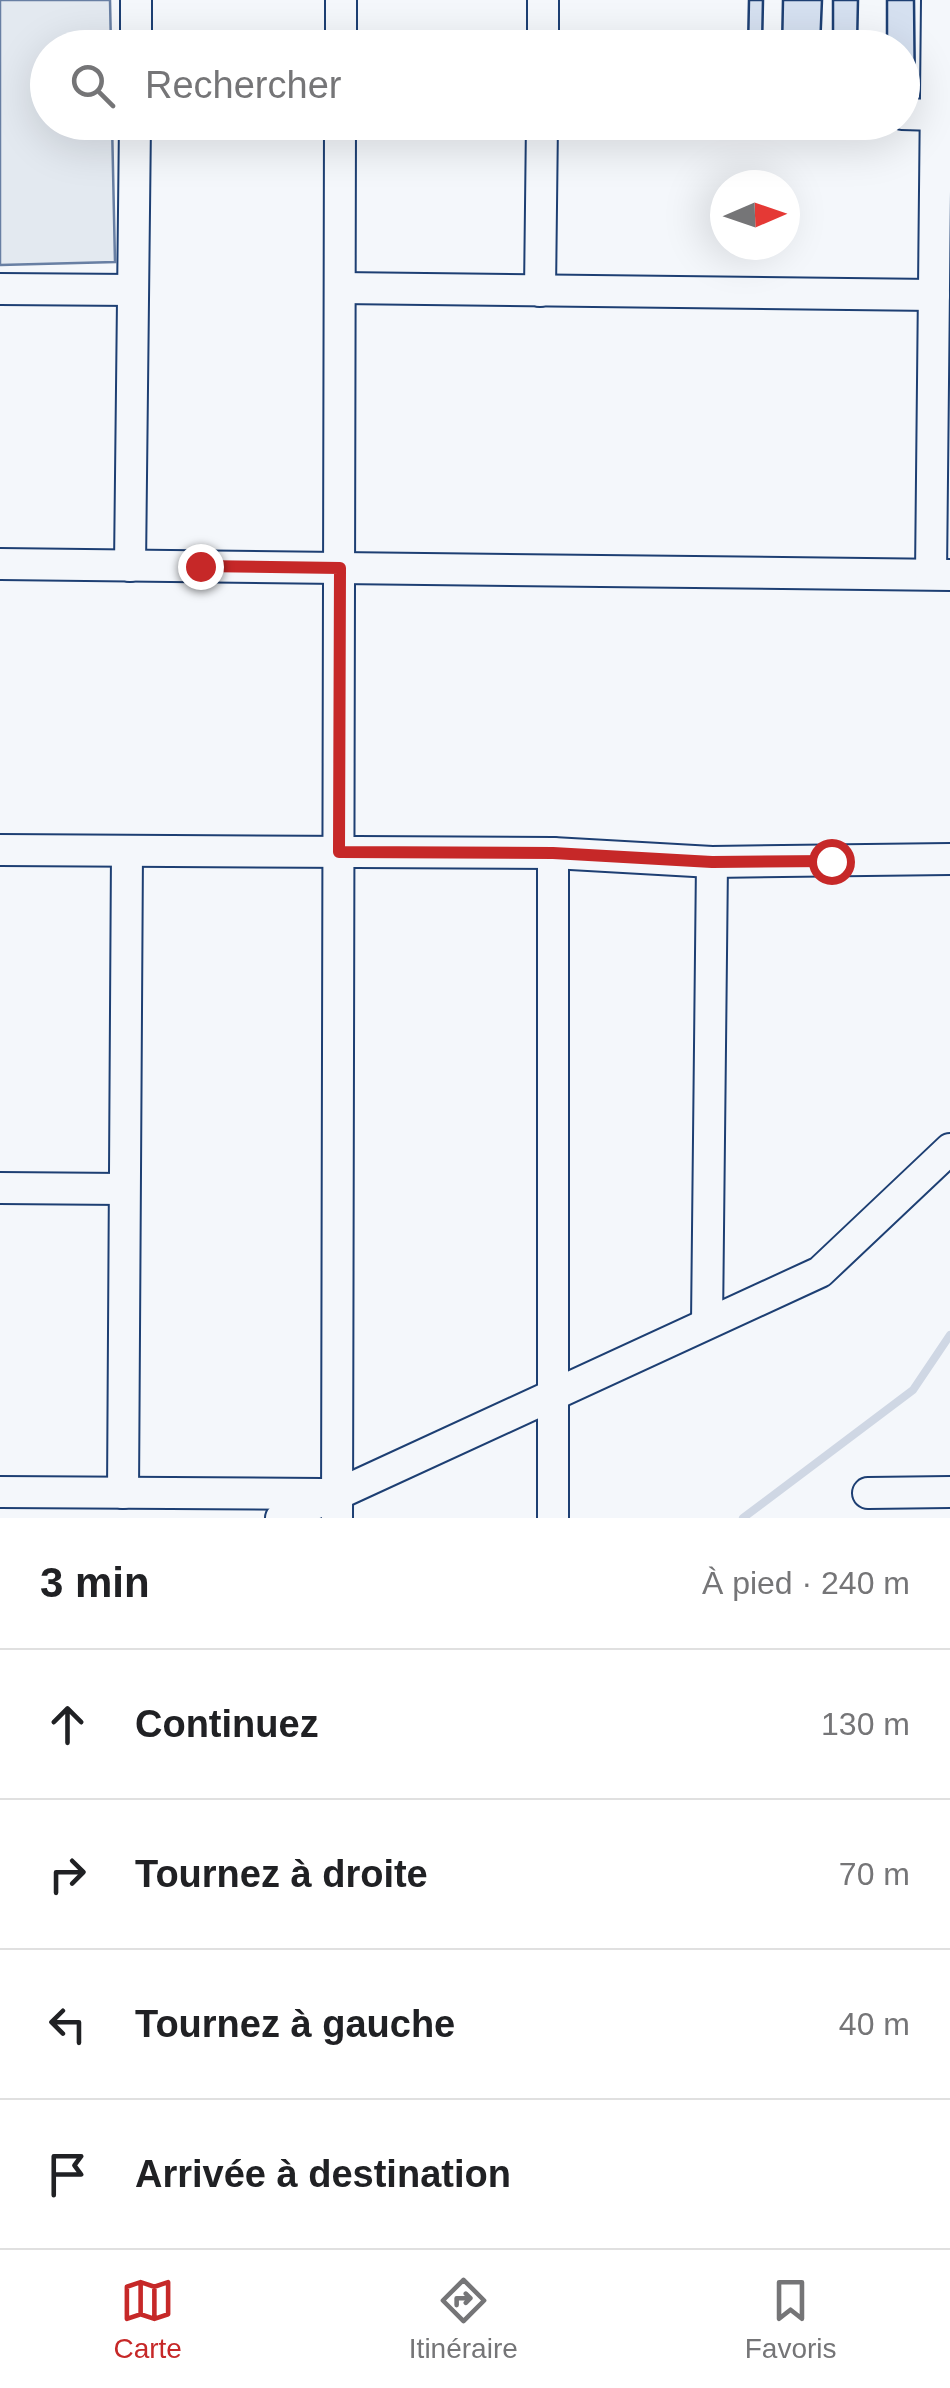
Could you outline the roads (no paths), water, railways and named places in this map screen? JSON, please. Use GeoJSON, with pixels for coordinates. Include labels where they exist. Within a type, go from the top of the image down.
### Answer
{"type":"FeatureCollection","features":[{"type":"Feature","properties":{"kind":"street"},"geometry":{"type":"LineString","coordinates":[[136,0],[136,30]]}},
{"type":"Feature","properties":{"kind":"street"},"geometry":{"type":"LineString","coordinates":[[340,30],[341,0]]}},
{"type":"Feature","properties":{"kind":"street"},"geometry":{"type":"LineString","coordinates":[[542,30],[543,0]]}},
{"type":"Feature","properties":{"kind":"street"},"geometry":{"type":"LineString","coordinates":[[0,564],[941,575],[934,295],[937,0]]}},
{"type":"Feature","properties":{"kind":"street"},"geometry":{"type":"LineString","coordinates":[[920,115],[936,115]]}},
{"type":"Feature","properties":{"kind":"street"},"geometry":{"type":"LineString","coordinates":[[130,566],[135,140]]}},
{"type":"Feature","properties":{"kind":"street"},"geometry":{"type":"LineString","coordinates":[[338,1506],[340,140]]}},
{"type":"Feature","properties":{"kind":"street"},"geometry":{"type":"LineString","coordinates":[[540,292],[542,140]]}},
{"type":"Feature","properties":{"kind":"street"},"geometry":{"type":"LineString","coordinates":[[340,288],[934,295]]}},
{"type":"Feature","properties":{"kind":"street"},"geometry":{"type":"LineString","coordinates":[[0,289],[133,290]]}},
{"type":"Feature","properties":{"kind":"street"},"geometry":{"type":"LineString","coordinates":[[0,850],[553,853],[712,862],[950,860]]}},
{"type":"Feature","properties":{"kind":"street"},"geometry":{"type":"LineString","coordinates":[[122,1493],[127,851]]}},
{"type":"Feature","properties":{"kind":"street"},"geometry":{"type":"LineString","coordinates":[[553,853],[553,1518]]}},
{"type":"Feature","properties":{"kind":"street"},"geometry":{"type":"LineString","coordinates":[[708,1323],[712,862]]}},
{"type":"Feature","properties":{"kind":"street"},"geometry":{"type":"LineString","coordinates":[[280,1518],[338,1506],[553,1396],[820,1272],[950,1149]]}},
{"type":"Feature","properties":{"kind":"street"},"geometry":{"type":"LineString","coordinates":[[0,1188],[124,1188]]}},
{"type":"Feature","properties":{"kind":"street"},"geometry":{"type":"LineString","coordinates":[[0,1492],[122,1493],[338,1506]]}},
{"type":"Feature","properties":{"kind":"street"},"geometry":{"type":"LineString","coordinates":[[868,1492],[950,1492]]}},
{"type":"Feature","properties":{"kind":"waterway"},"geometry":{"type":"LineString","coordinates":[[743,1518],[913,1390],[950,1335]]}}]}
